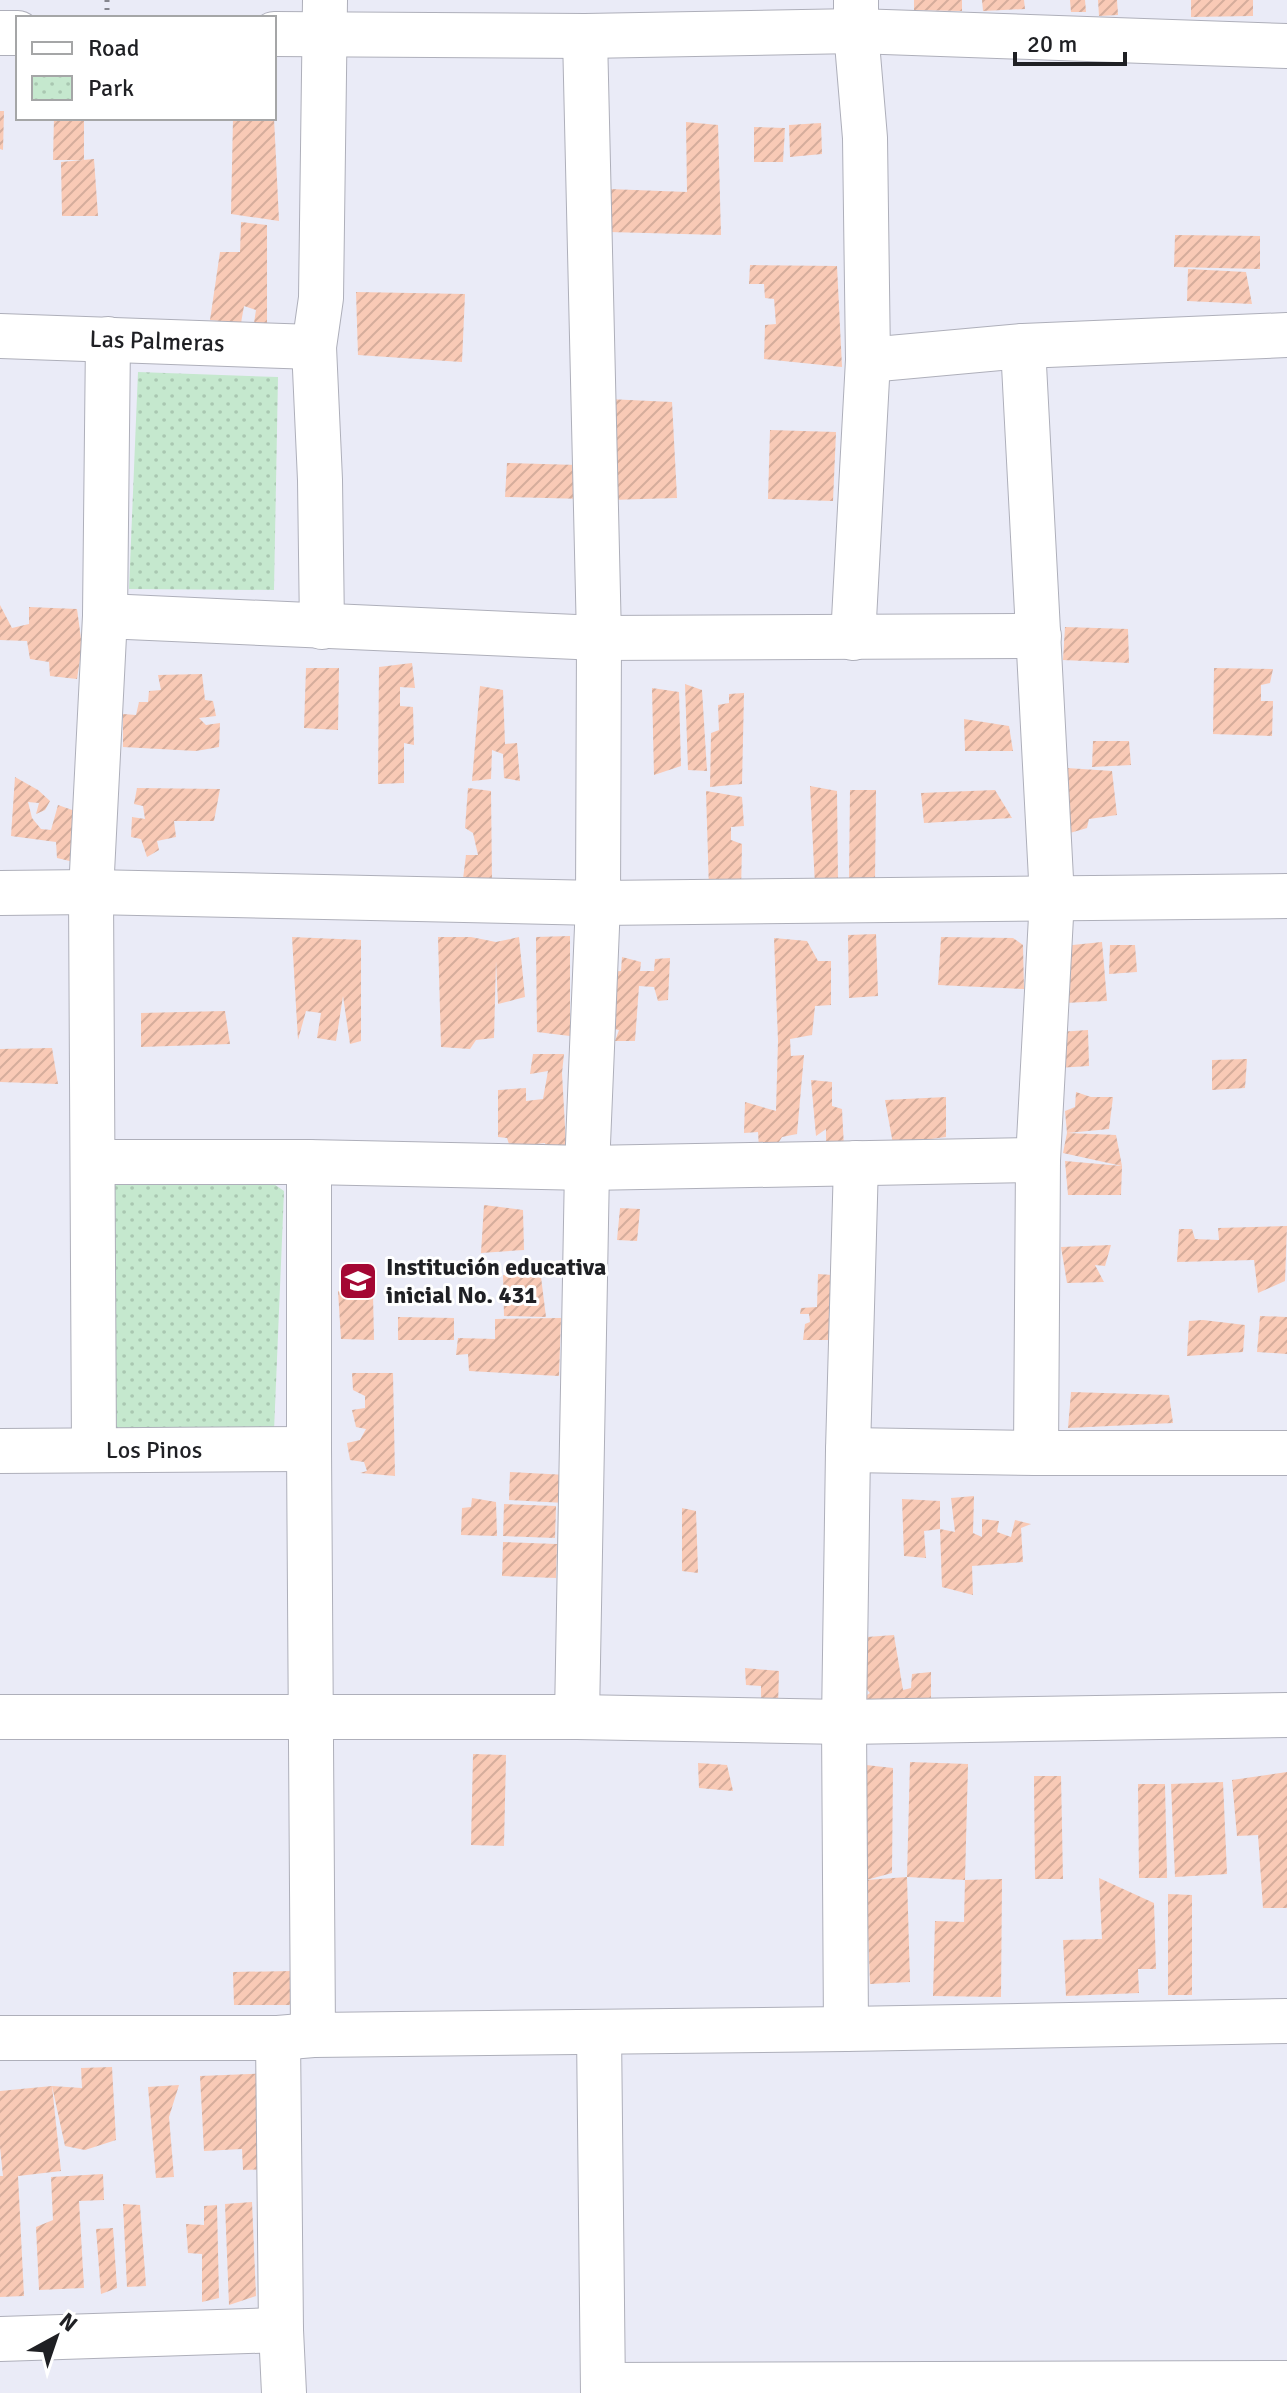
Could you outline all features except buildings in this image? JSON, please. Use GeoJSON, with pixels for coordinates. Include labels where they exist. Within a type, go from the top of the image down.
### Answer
{"type":"FeatureCollection","features":[{"type":"Feature","properties":{"kind":"street"},"geometry":{"type":"LineString","coordinates":[[853,638],[868,360],[865,138],[856,16]]}},
{"type":"Feature","properties":{"kind":"street"},"geometry":{"type":"LineString","coordinates":[[276,33],[324,18],[585,36],[856,16],[1287,46]]}},
{"type":"Feature","properties":{"kind":"street"},"geometry":{"type":"LineString","coordinates":[[322,627],[314,347],[321,298],[324,18]]}},
{"type":"Feature","properties":{"kind":"street"},"geometry":{"type":"LineString","coordinates":[[577,1717],[587,1168],[598,903],[599,638],[585,36]]}},
{"type":"Feature","properties":{"kind":"street"},"geometry":{"type":"LineString","coordinates":[[868,360],[1023,346],[1287,335]]}},
{"type":"Feature","properties":{"kind":"street","name":"Las Palmeras"},"geometry":{"type":"LineString","coordinates":[[0,336],[314,347]]}},
{"type":"Feature","properties":{"kind":"street"},"geometry":{"type":"LineString","coordinates":[[94,1450],[91,892],[105,616],[108,339]]}},
{"type":"Feature","properties":{"kind":"street"},"geometry":{"type":"LineString","coordinates":[[1023,346],[1052,898],[1038,1160],[1036,1453]]}},
{"type":"Feature","properties":{"kind":"street"},"geometry":{"type":"LineString","coordinates":[[105,616],[599,638],[1039,636]]}},
{"type":"Feature","properties":{"kind":"street"},"geometry":{"type":"LineString","coordinates":[[0,893],[91,892],[598,903],[1287,896]]}},
{"type":"Feature","properties":{"kind":"street"},"geometry":{"type":"LineString","coordinates":[[94,1162],[309,1162],[587,1168],[1038,1160]]}},
{"type":"Feature","properties":{"kind":"street"},"geometry":{"type":"LineString","coordinates":[[284,2393],[281,2330],[311,1717],[309,1162]]}},
{"type":"Feature","properties":{"kind":"street"},"geometry":{"type":"LineString","coordinates":[[846,2029],[844,1722],[856,1163]]}},
{"type":"Feature","properties":{"kind":"street","name":"Los Pinos"},"geometry":{"type":"LineString","coordinates":[[0,1451],[309,1449]]}},
{"type":"Feature","properties":{"kind":"street"},"geometry":{"type":"LineString","coordinates":[[848,1450],[1287,1453]]}},
{"type":"Feature","properties":{"kind":"street"},"geometry":{"type":"LineString","coordinates":[[0,1717],[577,1717],[844,1722],[1287,1715]]}},
{"type":"Feature","properties":{"kind":"street"},"geometry":{"type":"LineString","coordinates":[[0,2038],[296,2037],[1287,2021]]}},
{"type":"Feature","properties":{"kind":"street"},"geometry":{"type":"LineString","coordinates":[[599,2032],[603,2389],[1287,2383]]}},
{"type":"Feature","properties":{"kind":"street"},"geometry":{"type":"LineString","coordinates":[[0,2339],[281,2330]]}},
{"type":"Feature","properties":{"kind":"green space"},"geometry":{"type":"Polygon","coordinates":[[[138,372],[278,377],[274,590],[129,589],[138,372]]]}},
{"type":"Feature","properties":{"kind":"green space"},"geometry":{"type":"Polygon","coordinates":[[[271,1182],[284,1191],[274,1431],[110,1436],[114,1183],[271,1182]]]}},
{"type":"Feature","properties":{"kind":"place","name":"Institución educativa inicial No. 431"},"geometry":{"type":"Point","coordinates":[358,1281]}}]}
